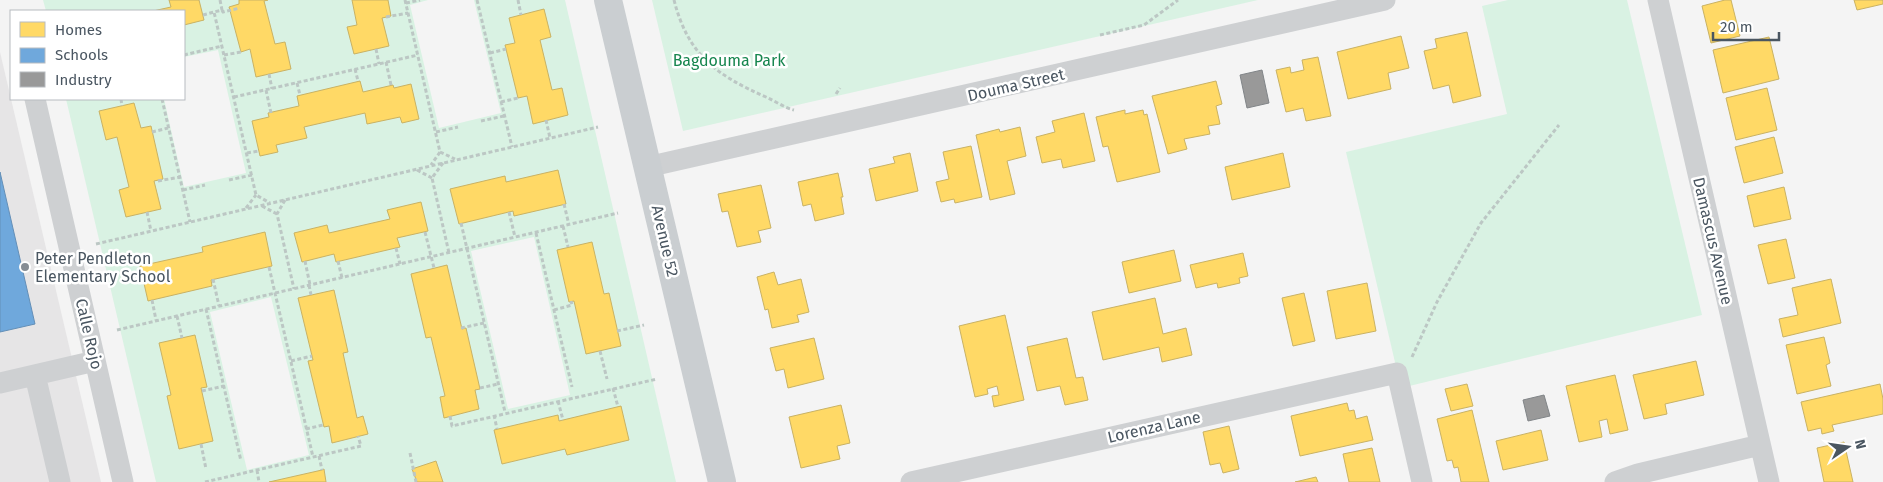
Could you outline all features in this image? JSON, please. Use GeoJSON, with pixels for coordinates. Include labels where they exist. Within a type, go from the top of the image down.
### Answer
{"type":"FeatureCollection","features":[{"type":"Feature","properties":{"kind":"main road","name":"Avenue 52"},"geometry":{"type":"LineString","coordinates":[[608,0],[722,482]]}},
{"type":"Feature","properties":{"kind":"street","name":"Douma Street"},"geometry":{"type":"LineString","coordinates":[[647,167],[1385,0]]}},
{"type":"Feature","properties":{"kind":"street","name":"Damascus Avenue"},"geometry":{"type":"LineString","coordinates":[[1658,0],[1769,482]]}},
{"type":"Feature","properties":{"kind":"street","name":"Calle Rojo"},"geometry":{"type":"LineString","coordinates":[[35,100],[123,482]]}},
{"type":"Feature","properties":{"kind":"street"},"geometry":{"type":"LineString","coordinates":[[0,383],[95,361]]}},
{"type":"Feature","properties":{"kind":"street"},"geometry":{"type":"LineString","coordinates":[[1397,373],[1422,482]]}},
{"type":"Feature","properties":{"kind":"street","name":"Lorenza Lane"},"geometry":{"type":"LineString","coordinates":[[911,482],[1397,373]]}},
{"type":"Feature","properties":{"kind":"street"},"geometry":{"type":"LineString","coordinates":[[35,375],[60,482]]}},
{"type":"Feature","properties":{"kind":"street"},"geometry":{"type":"LineString","coordinates":[[1614,482],[1638,474],[1760,445]]}},
{"type":"Feature","properties":{"kind":"path"},"geometry":{"type":"LineString","coordinates":[[220,0],[223,11]]}},
{"type":"Feature","properties":{"kind":"path"},"geometry":{"type":"LineString","coordinates":[[420,0],[406,2],[440,152],[431,166]]}},
{"type":"Feature","properties":{"kind":"path"},"geometry":{"type":"LineString","coordinates":[[477,0],[512,147]]}},
{"type":"Feature","properties":{"kind":"path"},"geometry":{"type":"LineString","coordinates":[[518,0],[522,15]]}},
{"type":"Feature","properties":{"kind":"path"},"geometry":{"type":"LineString","coordinates":[[674,0],[682,26],[691,43],[714,69],[737,84],[785,105],[792,110]]}},
{"type":"Feature","properties":{"kind":"path"},"geometry":{"type":"LineString","coordinates":[[1100,35],[1144,25],[1178,0]]}},
{"type":"Feature","properties":{"kind":"path"},"geometry":{"type":"LineString","coordinates":[[203,15],[240,8]]}},
{"type":"Feature","properties":{"kind":"path"},"geometry":{"type":"LineString","coordinates":[[215,13],[256,194],[270,203]]}},
{"type":"Feature","properties":{"kind":"path"},"geometry":{"type":"LineString","coordinates":[[386,18],[408,13]]}},
{"type":"Feature","properties":{"kind":"path"},"geometry":{"type":"LineString","coordinates":[[185,55],[222,46]]}},
{"type":"Feature","properties":{"kind":"path"},"geometry":{"type":"LineString","coordinates":[[376,49],[379,64]]}},
{"type":"Feature","properties":{"kind":"path"},"geometry":{"type":"LineString","coordinates":[[490,53],[506,49]]}},
{"type":"Feature","properties":{"kind":"path"},"geometry":{"type":"LineString","coordinates":[[224,55],[241,52]]}},
{"type":"Feature","properties":{"kind":"path"},"geometry":{"type":"LineString","coordinates":[[234,98],[418,55]]}},
{"type":"Feature","properties":{"kind":"path"},"geometry":{"type":"LineString","coordinates":[[386,62],[391,85]]}},
{"type":"Feature","properties":{"kind":"path"},"geometry":{"type":"LineString","coordinates":[[355,70],[358,81]]}},
{"type":"Feature","properties":{"kind":"path"},"geometry":{"type":"LineString","coordinates":[[269,74],[272,88]]}},
{"type":"Feature","properties":{"kind":"path"},"geometry":{"type":"LineString","coordinates":[[297,83],[300,95]]}},
{"type":"Feature","properties":{"kind":"path"},"geometry":{"type":"LineString","coordinates":[[836,94],[840,88]]}},
{"type":"Feature","properties":{"kind":"path"},"geometry":{"type":"LineString","coordinates":[[266,90],[271,113]]}},
{"type":"Feature","properties":{"kind":"path"},"geometry":{"type":"LineString","coordinates":[[501,102],[518,98]]}},
{"type":"Feature","properties":{"kind":"path"},"geometry":{"type":"LineString","coordinates":[[121,100],[122,106]]}},
{"type":"Feature","properties":{"kind":"path"},"geometry":{"type":"LineString","coordinates":[[162,100],[190,222]]}},
{"type":"Feature","properties":{"kind":"path"},"geometry":{"type":"LineString","coordinates":[[481,121],[504,116]]}},
{"type":"Feature","properties":{"kind":"path"},"geometry":{"type":"LineString","coordinates":[[546,120],[550,138]]}},
{"type":"Feature","properties":{"kind":"path"},"geometry":{"type":"LineString","coordinates":[[1397,373],[1406,368],[1437,302],[1481,223],[1559,125]]}},
{"type":"Feature","properties":{"kind":"path"},"geometry":{"type":"LineString","coordinates":[[436,132],[458,127]]}},
{"type":"Feature","properties":{"kind":"path"},"geometry":{"type":"LineString","coordinates":[[96,244],[598,127]]}},
{"type":"Feature","properties":{"kind":"path"},"geometry":{"type":"LineString","coordinates":[[152,132],[168,128]]}},
{"type":"Feature","properties":{"kind":"path"},"geometry":{"type":"LineString","coordinates":[[247,153],[259,151]]}},
{"type":"Feature","properties":{"kind":"path"},"geometry":{"type":"LineString","coordinates":[[440,152],[456,160]]}},
{"type":"Feature","properties":{"kind":"path"},"geometry":{"type":"LineString","coordinates":[[442,163],[432,178],[449,252]]}},
{"type":"Feature","properties":{"kind":"path"},"geometry":{"type":"LineString","coordinates":[[416,169],[432,178]]}},
{"type":"Feature","properties":{"kind":"path"},"geometry":{"type":"LineString","coordinates":[[229,180],[252,175]]}},
{"type":"Feature","properties":{"kind":"path"},"geometry":{"type":"LineString","coordinates":[[158,180],[180,177]]}},
{"type":"Feature","properties":{"kind":"path"},"geometry":{"type":"LineString","coordinates":[[183,190],[205,185]]}},
{"type":"Feature","properties":{"kind":"path"},"geometry":{"type":"LineString","coordinates":[[245,209],[256,194]]}},
{"type":"Feature","properties":{"kind":"path"},"geometry":{"type":"LineString","coordinates":[[285,200],[277,214],[294,289]]}},
{"type":"Feature","properties":{"kind":"path"},"geometry":{"type":"LineString","coordinates":[[564,204],[568,225]]}},
{"type":"Feature","properties":{"kind":"path"},"geometry":{"type":"LineString","coordinates":[[261,205],[277,214]]}},
{"type":"Feature","properties":{"kind":"path"},"geometry":{"type":"LineString","coordinates":[[147,212],[151,231]]}},
{"type":"Feature","properties":{"kind":"path"},"geometry":{"type":"LineString","coordinates":[[117,330],[618,213]]}},
{"type":"Feature","properties":{"kind":"path"},"geometry":{"type":"LineString","coordinates":[[511,214],[515,237]]}},
{"type":"Feature","properties":{"kind":"path"},"geometry":{"type":"LineString","coordinates":[[461,223],[505,412]]}},
{"type":"Feature","properties":{"kind":"path"},"geometry":{"type":"LineString","coordinates":[[563,226],[568,248]]}},
{"type":"Feature","properties":{"kind":"path"},"geometry":{"type":"LineString","coordinates":[[425,232],[434,268]]}},
{"type":"Feature","properties":{"kind":"path"},"geometry":{"type":"LineString","coordinates":[[536,232],[572,386]]}},
{"type":"Feature","properties":{"kind":"path"},"geometry":{"type":"LineString","coordinates":[[396,248],[400,264]]}},
{"type":"Feature","properties":{"kind":"path"},"geometry":{"type":"LineString","coordinates":[[305,261],[312,295]]}},
{"type":"Feature","properties":{"kind":"path"},"geometry":{"type":"LineString","coordinates":[[338,261],[342,278]]}},
{"type":"Feature","properties":{"kind":"path"},"geometry":{"type":"LineString","coordinates":[[269,267],[313,457]]}},
{"type":"Feature","properties":{"kind":"path"},"geometry":{"type":"LineString","coordinates":[[213,282],[219,306]]}},
{"type":"Feature","properties":{"kind":"path"},"geometry":{"type":"LineString","coordinates":[[152,300],[156,320]]}},
{"type":"Feature","properties":{"kind":"path"},"geometry":{"type":"LineString","coordinates":[[554,310],[572,305],[571,302]]}},
{"type":"Feature","properties":{"kind":"path"},"geometry":{"type":"LineString","coordinates":[[206,309],[242,461]]}},
{"type":"Feature","properties":{"kind":"path"},"geometry":{"type":"LineString","coordinates":[[177,316],[182,338]]}},
{"type":"Feature","properties":{"kind":"path"},"geometry":{"type":"LineString","coordinates":[[463,328],[484,322]]}},
{"type":"Feature","properties":{"kind":"path"},"geometry":{"type":"LineString","coordinates":[[617,331],[644,325]]}},
{"type":"Feature","properties":{"kind":"path"},"geometry":{"type":"LineString","coordinates":[[600,351],[607,378]]}},
{"type":"Feature","properties":{"kind":"path"},"geometry":{"type":"LineString","coordinates":[[291,361],[310,358]]}},
{"type":"Feature","properties":{"kind":"path"},"geometry":{"type":"LineString","coordinates":[[450,416],[452,426],[505,412],[657,379]]}},
{"type":"Feature","properties":{"kind":"path"},"geometry":{"type":"LineString","coordinates":[[480,388],[498,384]]}},
{"type":"Feature","properties":{"kind":"path"},"geometry":{"type":"LineString","coordinates":[[203,390],[224,386]]}},
{"type":"Feature","properties":{"kind":"path"},"geometry":{"type":"LineString","coordinates":[[613,388],[618,407]]}},
{"type":"Feature","properties":{"kind":"path"},"geometry":{"type":"LineString","coordinates":[[558,401],[561,418]]}},
{"type":"Feature","properties":{"kind":"path"},"geometry":{"type":"LineString","coordinates":[[494,415],[497,429]]}},
{"type":"Feature","properties":{"kind":"path"},"geometry":{"type":"LineString","coordinates":[[306,429],[323,424]]}},
{"type":"Feature","properties":{"kind":"path"},"geometry":{"type":"LineString","coordinates":[[205,482],[361,446],[358,436]]}},
{"type":"Feature","properties":{"kind":"path"},"geometry":{"type":"LineString","coordinates":[[201,444],[206,469]]}},
{"type":"Feature","properties":{"kind":"path"},"geometry":{"type":"LineString","coordinates":[[410,454],[416,482]]}},
{"type":"Feature","properties":{"kind":"path"},"geometry":{"type":"LineString","coordinates":[[319,456],[322,470]]}},
{"type":"Feature","properties":{"kind":"path"},"geometry":{"type":"LineString","coordinates":[[257,470],[260,482]]}},
{"type":"Feature","properties":{"kind":"shaded area","name":"Peter Pendleton Elementary School"},"geometry":{"type":"Polygon","coordinates":[[[0,52],[101,482],[0,482],[0,52]]]}},
{"type":"Feature","properties":{"kind":"green space"},"geometry":{"type":"Polygon","coordinates":[[[43,0],[428,0],[410,5],[439,128],[501,113],[474,0],[565,0],[676,482],[156,482],[66,100],[164,100],[184,187],[246,173],[218,50],[185,57],[185,10],[46,10],[43,0]],[[534,237],[471,251],[508,409],[570,395],[534,237]],[[271,297],[210,312],[247,470],[309,455],[271,297]]]}},
{"type":"Feature","properties":{"kind":"green space","name":"Bagdouma Park"},"geometry":{"type":"Polygon","coordinates":[[[652,0],[1258,0],[683,131],[652,0]]]}},
{"type":"Feature","properties":{"kind":"green space"},"geometry":{"type":"Polygon","coordinates":[[[1508,0],[1627,0],[1702,315],[1401,388],[1346,152],[1507,114],[1482,6],[1508,0]]]}},
{"type":"Feature","properties":{"kind":"building: Homes"},"geometry":{"type":"Polygon","coordinates":[[[169,0],[199,0],[204,20],[185,25],[185,10],[158,10],[171,7],[169,0]]]}},
{"type":"Feature","properties":{"kind":"building: Homes"},"geometry":{"type":"Polygon","coordinates":[[[239,0],[268,0],[264,1],[275,44],[285,42],[291,69],[256,77],[250,49],[241,52],[229,7],[239,4],[239,0]]]}},
{"type":"Feature","properties":{"kind":"building: Homes"},"geometry":{"type":"Polygon","coordinates":[[[352,0],[388,0],[391,16],[382,18],[389,46],[354,54],[347,27],[357,25],[352,0]]]}},
{"type":"Feature","properties":{"kind":"building: Homes"},"geometry":{"type":"Polygon","coordinates":[[[1731,0],[1740,36],[1711,43],[1702,6],[1731,0]]]}},
{"type":"Feature","properties":{"kind":"building: Homes"},"geometry":{"type":"Polygon","coordinates":[[[1854,0],[1883,0],[1883,4],[1857,10],[1854,0]]]}},
{"type":"Feature","properties":{"kind":"building: Homes"},"geometry":{"type":"Polygon","coordinates":[[[544,9],[551,37],[540,40],[552,90],[562,88],[568,115],[533,124],[527,96],[518,98],[505,45],[515,43],[509,18],[544,9]]]}},
{"type":"Feature","properties":{"kind":"building: Homes"},"geometry":{"type":"Polygon","coordinates":[[[1467,32],[1481,96],[1453,103],[1449,85],[1433,89],[1424,51],[1437,48],[1435,39],[1467,32]]]}},
{"type":"Feature","properties":{"kind":"building: Homes"},"geometry":{"type":"Polygon","coordinates":[[[1401,36],[1409,68],[1388,73],[1391,89],[1348,99],[1337,52],[1401,36]]]}},
{"type":"Feature","properties":{"kind":"building: Homes"},"geometry":{"type":"Polygon","coordinates":[[[1769,37],[1779,79],[1723,93],[1713,50],[1769,37]]]}},
{"type":"Feature","properties":{"kind":"building: Homes"},"geometry":{"type":"Polygon","coordinates":[[[1318,57],[1331,116],[1306,121],[1303,108],[1286,112],[1276,70],[1290,67],[1291,73],[1304,70],[1302,60],[1318,57]]]}},
{"type":"Feature","properties":{"kind":"building: Homes"},"geometry":{"type":"Polygon","coordinates":[[[360,81],[363,92],[393,85],[394,88],[411,84],[419,119],[402,123],[400,117],[367,124],[365,113],[304,127],[307,138],[276,145],[278,152],[260,156],[252,121],[269,117],[268,113],[299,106],[297,96],[360,81]]]}},
{"type":"Feature","properties":{"kind":"building: Homes"},"geometry":{"type":"Polygon","coordinates":[[[1216,81],[1222,104],[1216,106],[1220,124],[1208,126],[1210,134],[1184,139],[1187,149],[1168,154],[1152,96],[1216,81]]]}},
{"type":"Feature","properties":{"kind":"building: Homes"},"geometry":{"type":"Polygon","coordinates":[[[1767,88],[1777,130],[1736,140],[1726,98],[1767,88]]]}},
{"type":"Feature","properties":{"kind":"building: Homes"},"geometry":{"type":"Polygon","coordinates":[[[134,103],[141,128],[151,126],[163,179],[154,181],[161,209],[126,217],[119,190],[129,187],[117,137],[106,140],[99,111],[134,103]]]}},
{"type":"Feature","properties":{"kind":"building: Homes"},"geometry":{"type":"Polygon","coordinates":[[[1125,110],[1125,114],[1143,110],[1144,115],[1147,114],[1160,172],[1117,182],[1108,146],[1103,147],[1096,117],[1125,110]]]}},
{"type":"Feature","properties":{"kind":"building: Homes"},"geometry":{"type":"Polygon","coordinates":[[[1084,113],[1095,161],[1063,168],[1061,159],[1042,163],[1036,137],[1055,132],[1052,121],[1084,113]]]}},
{"type":"Feature","properties":{"kind":"building: Homes"},"geometry":{"type":"Polygon","coordinates":[[[1020,127],[1026,156],[1007,161],[1015,194],[990,200],[976,135],[999,129],[1000,132],[1020,127]]]}},
{"type":"Feature","properties":{"kind":"building: Homes"},"geometry":{"type":"Polygon","coordinates":[[[1774,137],[1783,173],[1744,183],[1735,147],[1774,137]]]}},
{"type":"Feature","properties":{"kind":"building: Homes"},"geometry":{"type":"Polygon","coordinates":[[[971,146],[982,197],[955,203],[954,199],[941,202],[936,182],[949,179],[943,152],[971,146]]]}},
{"type":"Feature","properties":{"kind":"building: Homes"},"geometry":{"type":"Polygon","coordinates":[[[910,153],[918,191],[876,201],[869,169],[895,163],[893,157],[910,153]]]}},
{"type":"Feature","properties":{"kind":"building: Homes"},"geometry":{"type":"Polygon","coordinates":[[[1283,153],[1290,187],[1232,200],[1225,167],[1283,153]]]}},
{"type":"Feature","properties":{"kind":"building: Homes"},"geometry":{"type":"Polygon","coordinates":[[[558,170],[566,204],[514,216],[513,211],[459,224],[450,189],[505,176],[506,182],[558,170]]]}},
{"type":"Feature","properties":{"kind":"building: Homes"},"geometry":{"type":"Polygon","coordinates":[[[838,173],[844,214],[815,221],[811,204],[803,206],[798,182],[838,173]]]}},
{"type":"Feature","properties":{"kind":"building: Homes"},"geometry":{"type":"Polygon","coordinates":[[[761,185],[771,228],[758,231],[761,242],[737,247],[728,211],[722,212],[718,194],[761,185]]]}},
{"type":"Feature","properties":{"kind":"building: Homes"},"geometry":{"type":"Polygon","coordinates":[[[1784,187],[1791,219],[1754,227],[1747,196],[1784,187]]]}},
{"type":"Feature","properties":{"kind":"building: Homes"},"geometry":{"type":"Polygon","coordinates":[[[421,202],[428,231],[397,238],[400,247],[336,262],[334,254],[302,262],[294,233],[327,225],[329,233],[390,219],[387,210],[421,202]]]}},
{"type":"Feature","properties":{"kind":"building: Homes"},"geometry":{"type":"Polygon","coordinates":[[[265,232],[272,266],[211,280],[212,286],[148,301],[140,266],[203,252],[202,247],[265,232]]]}},
{"type":"Feature","properties":{"kind":"building: Homes"},"geometry":{"type":"Polygon","coordinates":[[[1786,239],[1795,278],[1768,284],[1758,245],[1786,239]]]}},
{"type":"Feature","properties":{"kind":"building: Homes"},"geometry":{"type":"Polygon","coordinates":[[[592,242],[604,294],[609,293],[621,346],[586,354],[574,301],[569,302],[557,250],[592,242]]]}},
{"type":"Feature","properties":{"kind":"building: Homes"},"geometry":{"type":"Polygon","coordinates":[[[1174,250],[1181,281],[1129,293],[1122,262],[1174,250]]]}},
{"type":"Feature","properties":{"kind":"building: Homes"},"geometry":{"type":"Polygon","coordinates":[[[1243,253],[1248,276],[1239,278],[1240,283],[1218,288],[1217,283],[1196,288],[1190,265],[1243,253]]]}},
{"type":"Feature","properties":{"kind":"building: Homes"},"geometry":{"type":"Polygon","coordinates":[[[447,265],[462,329],[466,328],[480,389],[475,390],[479,409],[444,418],[440,397],[445,396],[431,337],[426,338],[411,274],[447,265]]]}},
{"type":"Feature","properties":{"kind":"building: Homes"},"geometry":{"type":"Polygon","coordinates":[[[774,272],[778,285],[801,279],[809,312],[797,315],[799,322],[772,328],[768,309],[765,310],[757,277],[774,272]]]}},
{"type":"Feature","properties":{"kind":"building: Homes"},"geometry":{"type":"Polygon","coordinates":[[[1831,279],[1841,323],[1783,337],[1779,319],[1798,315],[1792,288],[1831,279]]]}},
{"type":"Feature","properties":{"kind":"building: Homes"},"geometry":{"type":"Polygon","coordinates":[[[1367,283],[1376,331],[1336,339],[1327,291],[1367,283]]]}},
{"type":"Feature","properties":{"kind":"building: Homes"},"geometry":{"type":"Polygon","coordinates":[[[334,290],[348,352],[343,353],[357,418],[363,416],[368,434],[332,443],[329,426],[324,427],[308,361],[313,360],[298,298],[334,290]]]}},
{"type":"Feature","properties":{"kind":"building: Homes"},"geometry":{"type":"Polygon","coordinates":[[[1304,293],[1315,341],[1293,346],[1282,298],[1304,293]]]}},
{"type":"Feature","properties":{"kind":"building: Homes"},"geometry":{"type":"Polygon","coordinates":[[[1155,298],[1163,334],[1186,328],[1192,355],[1162,362],[1159,347],[1103,360],[1092,312],[1155,298]]]}},
{"type":"Feature","properties":{"kind":"building: Homes"},"geometry":{"type":"Polygon","coordinates":[[[1005,315],[1024,400],[994,407],[992,396],[999,395],[997,386],[987,389],[988,394],[975,397],[959,326],[1005,315]]]}},
{"type":"Feature","properties":{"kind":"building: Homes"},"geometry":{"type":"Polygon","coordinates":[[[195,335],[207,387],[201,388],[213,441],[179,449],[167,396],[171,395],[159,343],[195,335]]]}},
{"type":"Feature","properties":{"kind":"building: Homes"},"geometry":{"type":"Polygon","coordinates":[[[1824,337],[1830,363],[1826,365],[1831,386],[1797,394],[1786,345],[1824,337]]]}},
{"type":"Feature","properties":{"kind":"building: Homes"},"geometry":{"type":"Polygon","coordinates":[[[814,338],[824,379],[788,388],[784,369],[776,371],[770,348],[814,338]]]}},
{"type":"Feature","properties":{"kind":"building: Homes"},"geometry":{"type":"Polygon","coordinates":[[[1067,338],[1076,378],[1083,377],[1088,400],[1065,405],[1060,386],[1037,391],[1027,347],[1067,338]]]}},
{"type":"Feature","properties":{"kind":"building: Homes"},"geometry":{"type":"Polygon","coordinates":[[[1696,361],[1704,395],[1665,404],[1667,414],[1644,419],[1633,375],[1696,361]]]}},
{"type":"Feature","properties":{"kind":"building: Homes"},"geometry":{"type":"Polygon","coordinates":[[[1615,375],[1628,430],[1610,434],[1607,419],[1599,421],[1602,437],[1579,442],[1566,386],[1615,375]]]}},
{"type":"Feature","properties":{"kind":"building: Homes"},"geometry":{"type":"Polygon","coordinates":[[[1467,384],[1473,406],[1451,411],[1445,389],[1467,384]]]}},
{"type":"Feature","properties":{"kind":"building: Homes"},"geometry":{"type":"Polygon","coordinates":[[[1880,384],[1883,414],[1832,425],[1834,431],[1822,434],[1821,428],[1808,431],[1801,402],[1880,384]]]}},
{"type":"Feature","properties":{"kind":"building: Homes"},"geometry":{"type":"Polygon","coordinates":[[[1347,403],[1349,411],[1354,410],[1356,419],[1367,416],[1373,440],[1300,456],[1291,416],[1347,403]]]}},
{"type":"Feature","properties":{"kind":"building: Homes"},"geometry":{"type":"Polygon","coordinates":[[[841,405],[850,443],[837,446],[840,459],[801,468],[789,417],[841,405]]]}},
{"type":"Feature","properties":{"kind":"building: Homes"},"geometry":{"type":"Polygon","coordinates":[[[621,406],[629,440],[567,455],[565,449],[502,464],[494,430],[558,415],[559,421],[621,406]]]}},
{"type":"Feature","properties":{"kind":"building: Homes"},"geometry":{"type":"Polygon","coordinates":[[[1472,410],[1489,482],[1461,482],[1458,467],[1454,468],[1452,460],[1447,461],[1437,419],[1472,410]]]}},
{"type":"Feature","properties":{"kind":"building: Homes"},"geometry":{"type":"Polygon","coordinates":[[[1229,426],[1239,469],[1223,473],[1220,463],[1210,465],[1203,432],[1229,426]]]}},
{"type":"Feature","properties":{"kind":"building: Homes"},"geometry":{"type":"Polygon","coordinates":[[[1541,430],[1548,460],[1503,470],[1496,441],[1541,430]]]}},
{"type":"Feature","properties":{"kind":"building: Homes"},"geometry":{"type":"Polygon","coordinates":[[[1844,442],[1853,482],[1824,482],[1817,448],[1844,442]]]}},
{"type":"Feature","properties":{"kind":"building: Homes"},"geometry":{"type":"Polygon","coordinates":[[[1372,448],[1380,482],[1349,482],[1343,454],[1372,448]]]}},
{"type":"Feature","properties":{"kind":"building: Homes"},"geometry":{"type":"Polygon","coordinates":[[[436,461],[443,482],[417,482],[412,469],[436,461]]]}},
{"type":"Feature","properties":{"kind":"building: Homes"},"geometry":{"type":"Polygon","coordinates":[[[324,469],[326,482],[269,482],[322,470],[324,469]]]}},
{"type":"Feature","properties":{"kind":"building: Homes"},"geometry":{"type":"Polygon","coordinates":[[[1316,477],[1318,482],[1295,482],[1316,477]]]}},
{"type":"Feature","properties":{"kind":"building: Schools"},"geometry":{"type":"Polygon","coordinates":[[[0,172],[35,324],[0,332],[0,172]]]}},
{"type":"Feature","properties":{"kind":"building: Industry"},"geometry":{"type":"Polygon","coordinates":[[[1262,70],[1269,103],[1247,108],[1240,75],[1262,70]]]}},
{"type":"Feature","properties":{"kind":"building: Industry"},"geometry":{"type":"Polygon","coordinates":[[[1544,395],[1550,416],[1528,421],[1523,400],[1544,395]]]}},
{"type":"Feature","properties":{"kind":"place","name":"Peter Pendleton Elementary School"},"geometry":{"type":"Point","coordinates":[25,267]}}]}
